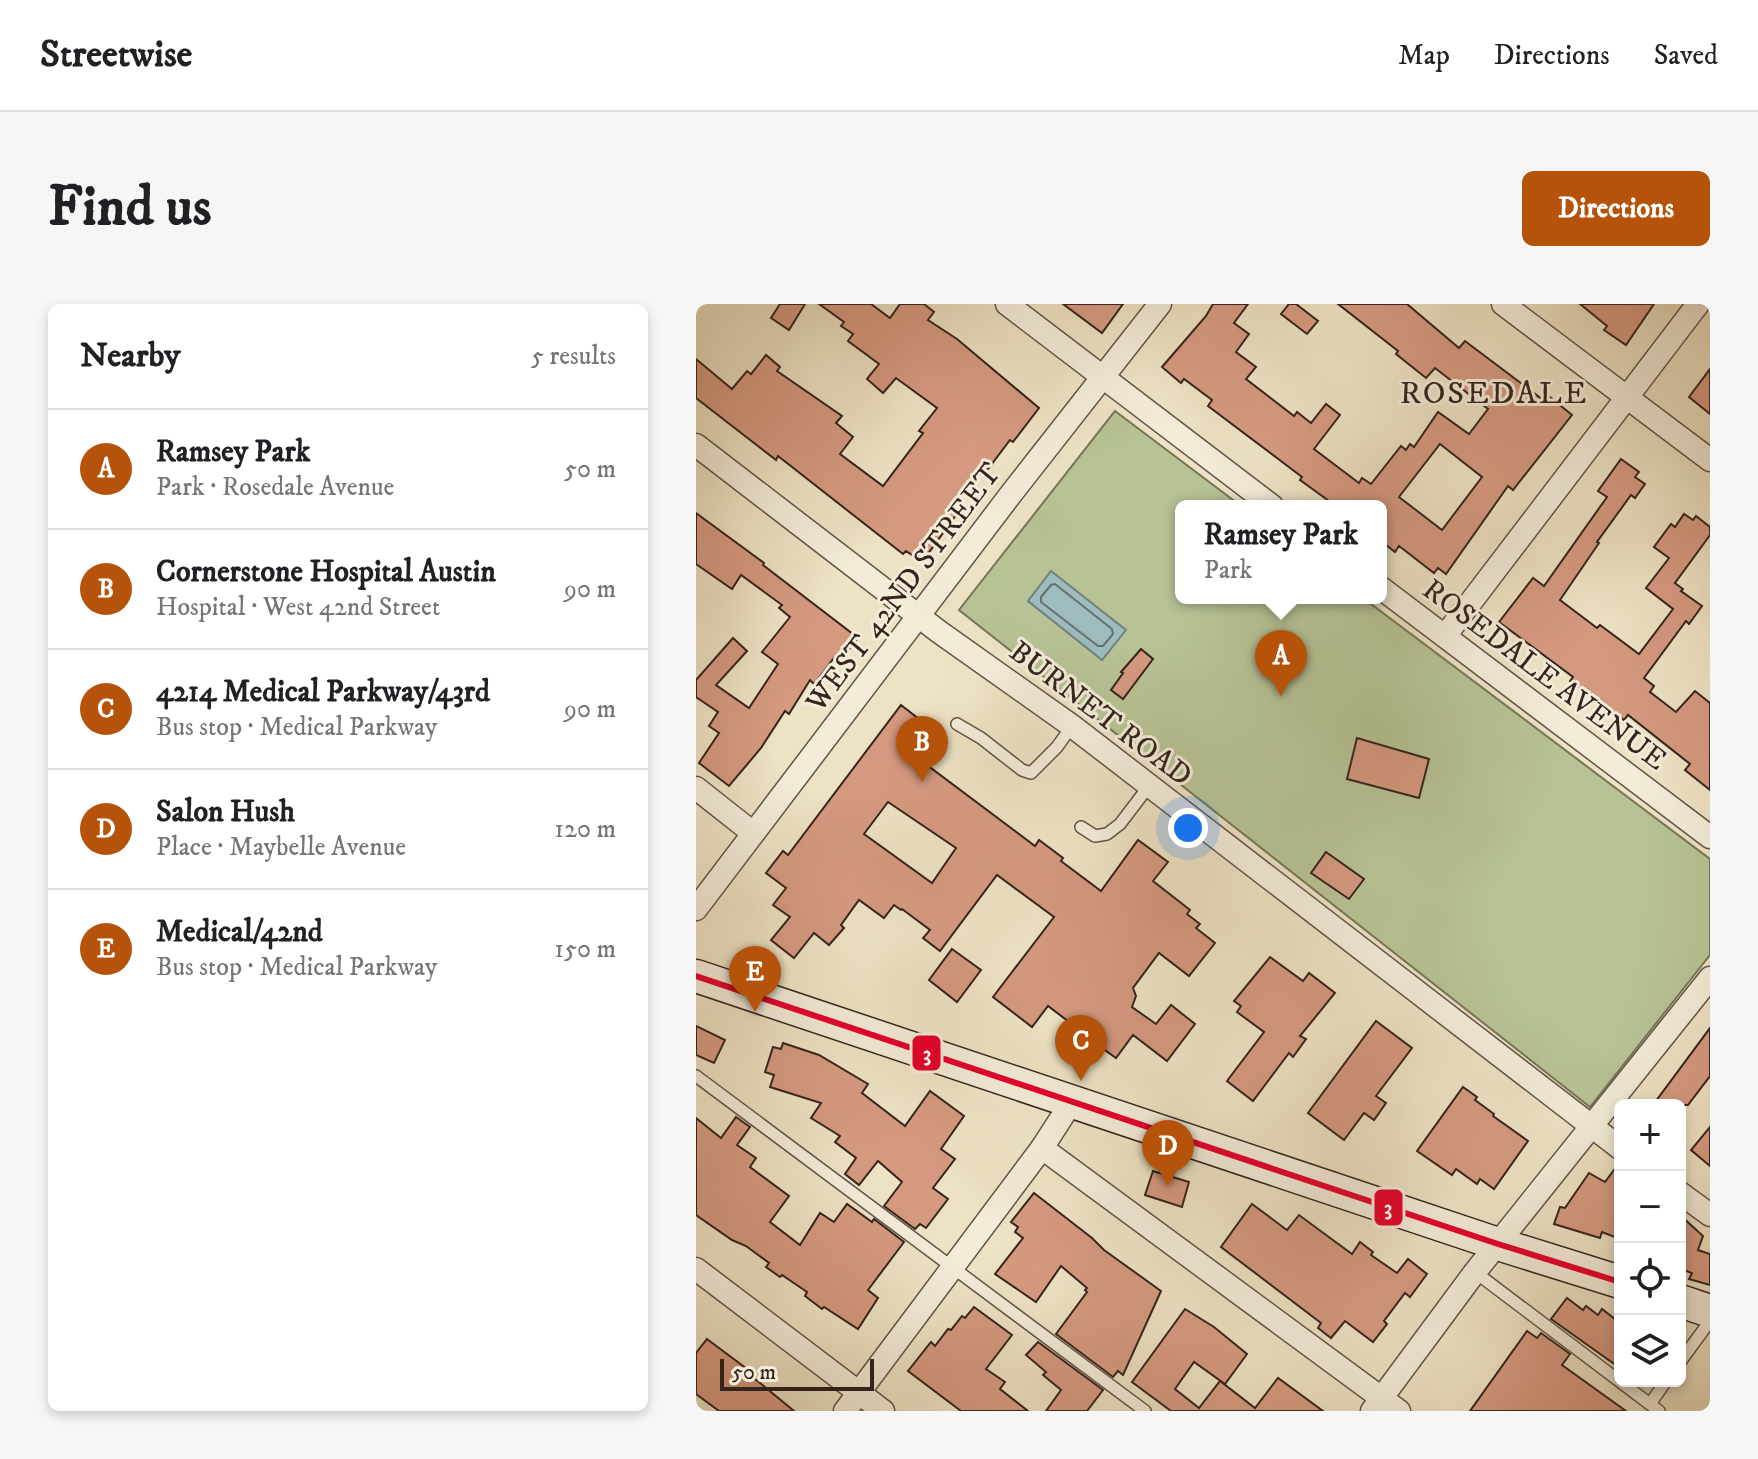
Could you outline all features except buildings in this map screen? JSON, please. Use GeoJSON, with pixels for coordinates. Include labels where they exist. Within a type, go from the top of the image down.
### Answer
{"type":"FeatureCollection","features":[{"type":"Feature","properties":{"kind":"street"},"geometry":{"type":"LineString","coordinates":[[1007,304],[1264,500]]}},
{"type":"Feature","properties":{"kind":"street","name":"WEST 42ND STREET"},"geometry":{"type":"LineString","coordinates":[[698,904],[1160,304]]}},
{"type":"Feature","properties":{"kind":"street"},"geometry":{"type":"LineString","coordinates":[[1503,304],[1710,460]]}},
{"type":"Feature","properties":{"kind":"street"},"geometry":{"type":"LineString","coordinates":[[1445,636],[1698,304]]}},
{"type":"Feature","properties":{"kind":"street","name":"BURNET ROAD"},"geometry":{"type":"LineString","coordinates":[[696,445],[919,615],[1072,726],[1614,1144]]}},
{"type":"Feature","properties":{"kind":"street","name":"ROSEDALE AVENUE"},"geometry":{"type":"LineString","coordinates":[[1387,592],[1710,837]]}},
{"type":"Feature","properties":{"kind":"street"},"geometry":{"type":"LineString","coordinates":[[696,788],[753,833]]}},
{"type":"Feature","properties":{"kind":"street"},"geometry":{"type":"LineString","coordinates":[[696,976],[1614,1280]]}},
{"type":"Feature","properties":{"kind":"street"},"geometry":{"type":"LineString","coordinates":[[1042,1148],[1384,1407],[1475,1272],[1710,978]]}},
{"type":"Feature","properties":{"kind":"street"},"geometry":{"type":"LineString","coordinates":[[852,1402],[1042,1148],[1073,1100]]}},
{"type":"Feature","properties":{"kind":"street"},"geometry":{"type":"LineString","coordinates":[[1686,1197],[1710,1215]]}},
{"type":"Feature","properties":{"kind":"street"},"geometry":{"type":"LineString","coordinates":[[696,1269],[852,1402],[883,1411]]}},
{"type":"Feature","properties":{"kind":"street"},"geometry":{"type":"LineString","coordinates":[[1686,1303],[1710,1311]]}},
{"type":"Feature","properties":{"kind":"lane"},"geometry":{"type":"LineString","coordinates":[[957,724],[981,738],[1022,770],[1031,773],[1057,747],[1072,726]]}},
{"type":"Feature","properties":{"kind":"lane"},"geometry":{"type":"LineString","coordinates":[[1081,827],[1095,836],[1113,831],[1149,786]]}},
{"type":"Feature","properties":{"kind":"lane"},"geometry":{"type":"LineString","coordinates":[[696,1076],[1145,1411]]}},
{"type":"Feature","properties":{"kind":"lane"},"geometry":{"type":"LineString","coordinates":[[1475,1272],[1654,1407],[1663,1387]]}},
{"type":"Feature","properties":{"kind":"lane"},"geometry":{"type":"LineString","coordinates":[[1686,1354],[1710,1321]]}},
{"type":"Feature","properties":{"kind":"green space"},"geometry":{"type":"Polygon","coordinates":[[[1115,411],[1233,500],[1175,500],[1175,604],[1371,604],[1710,859],[1710,955],[1590,1107],[959,610],[1115,411]]]}},
{"type":"Feature","properties":{"kind":"water"},"geometry":{"type":"Polygon","coordinates":[[[1051,571],[1126,630],[1102,660],[1028,601],[1051,571]]]}},
{"type":"Feature","properties":{"kind":"transit line","name":"3"},"geometry":{"type":"LineString","coordinates":[[696,976],[1614,1280]]}},
{"type":"Feature","properties":{"kind":"place","name":"Ramsey Park"},"geometry":{"type":"Point","coordinates":[1281,696]}},
{"type":"Feature","properties":{"kind":"place","name":"Cornerstone Hospital Austin"},"geometry":{"type":"Point","coordinates":[922,782]}},
{"type":"Feature","properties":{"kind":"place","name":"Medical/42nd"},"geometry":{"type":"Point","coordinates":[755,1012]}},
{"type":"Feature","properties":{"kind":"place","name":"4214 Medical Parkway/43rd"},"geometry":{"type":"Point","coordinates":[1081,1081]}},
{"type":"Feature","properties":{"kind":"place","name":"Salon Hush"},"geometry":{"type":"Point","coordinates":[1168,1186]}},
{"type":"Feature","properties":{"kind":"district","name":"ROSEDALE"},"geometry":{"type":"Point","coordinates":[1494,392]}}]}
